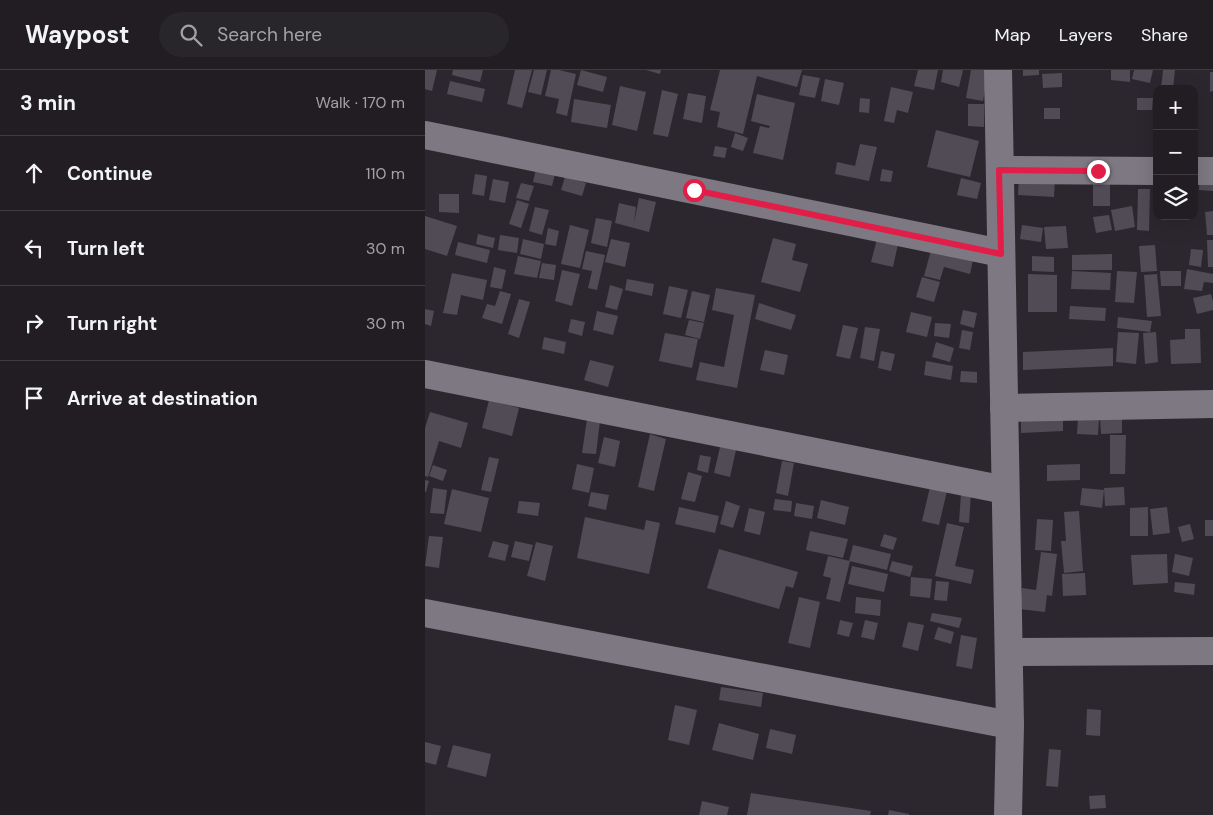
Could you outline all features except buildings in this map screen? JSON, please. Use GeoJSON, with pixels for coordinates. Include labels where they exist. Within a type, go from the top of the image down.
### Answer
{"type":"FeatureCollection","features":[{"type":"Feature","properties":{"kind":"street"},"geometry":{"type":"LineString","coordinates":[[998,70],[1010,725],[1008,815]]}},
{"type":"Feature","properties":{"kind":"street"},"geometry":{"type":"LineString","coordinates":[[425,135],[1001,254]]}},
{"type":"Feature","properties":{"kind":"street"},"geometry":{"type":"LineString","coordinates":[[999,170],[1153,171]]}},
{"type":"Feature","properties":{"kind":"street"},"geometry":{"type":"LineString","coordinates":[[1198,171],[1213,171]]}},
{"type":"Feature","properties":{"kind":"street"},"geometry":{"type":"LineString","coordinates":[[425,374],[1005,490]]}},
{"type":"Feature","properties":{"kind":"street"},"geometry":{"type":"LineString","coordinates":[[1004,408],[1213,404]]}},
{"type":"Feature","properties":{"kind":"street"},"geometry":{"type":"LineString","coordinates":[[425,613],[1010,725]]}},
{"type":"Feature","properties":{"kind":"street"},"geometry":{"type":"LineString","coordinates":[[1009,652],[1213,651]]}},
{"type":"Feature","properties":{"kind":"route"},"geometry":{"type":"LineString","coordinates":[[694,190],[1001,254],[999,170],[1098,171]]}}]}
